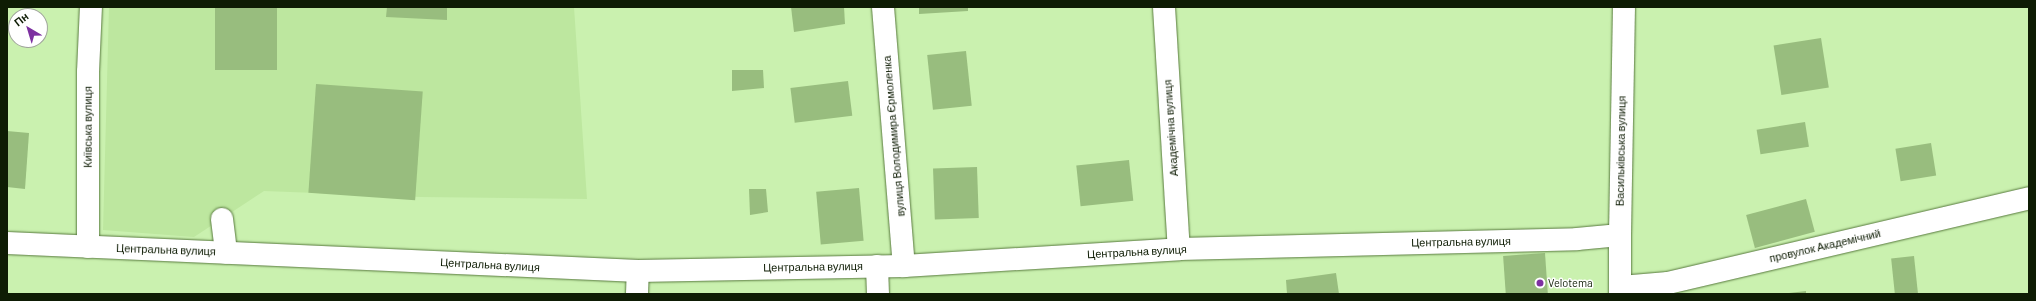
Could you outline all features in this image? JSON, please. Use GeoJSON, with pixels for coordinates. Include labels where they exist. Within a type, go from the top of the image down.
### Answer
{"type":"FeatureCollection","features":[{"type":"Feature","properties":{"kind":"street","name":"Київська вулиця"},"geometry":{"type":"LineString","coordinates":[[88,247],[88,72],[91,7]]}},
{"type":"Feature","properties":{"kind":"street","name":"вулиця Володимира Єрмоленка"},"geometry":{"type":"LineString","coordinates":[[883,7],[904,266]]}},
{"type":"Feature","properties":{"kind":"street","name":"Академічна вулиця"},"geometry":{"type":"LineString","coordinates":[[1164,7],[1179,249]]}},
{"type":"Feature","properties":{"kind":"street","name":"Васильківська вулиця"},"geometry":{"type":"LineString","coordinates":[[1620,290],[1624,7]]}},
{"type":"Feature","properties":{"kind":"street","name":"провулок Академічний"},"geometry":{"type":"LineString","coordinates":[[1620,290],[1668,283],[2029,198]]}},
{"type":"Feature","properties":{"kind":"street"},"geometry":{"type":"LineString","coordinates":[[222,219],[226,253]]}},
{"type":"Feature","properties":{"kind":"street","name":"Центральна вулиця"},"geometry":{"type":"LineString","coordinates":[[7,243],[638,271],[904,266],[1179,249],[1577,239],[1620,235]]}},
{"type":"Feature","properties":{"kind":"street"},"geometry":{"type":"LineString","coordinates":[[877,266],[878,294]]}},
{"type":"Feature","properties":{"kind":"street"},"geometry":{"type":"LineString","coordinates":[[637,294],[638,271]]}},
{"type":"Feature","properties":{"kind":"shaded area"},"geometry":{"type":"Polygon","coordinates":[[[109,7],[574,7],[587,199],[421,197],[264,191],[194,237],[103,230],[109,7]]]}},
{"type":"Feature","properties":{"kind":"building"},"geometry":{"type":"Polygon","coordinates":[[[215,7],[277,7],[277,70],[215,70],[215,7]]]}},
{"type":"Feature","properties":{"kind":"building"},"geometry":{"type":"Polygon","coordinates":[[[387,7],[447,7],[447,20],[386,17],[387,7]]]}},
{"type":"Feature","properties":{"kind":"building"},"geometry":{"type":"Polygon","coordinates":[[[791,7],[844,7],[845,24],[794,32],[791,7]]]}},
{"type":"Feature","properties":{"kind":"building"},"geometry":{"type":"Polygon","coordinates":[[[919,7],[968,7],[968,11],[919,14],[919,7]]]}},
{"type":"Feature","properties":{"kind":"building"},"geometry":{"type":"Polygon","coordinates":[[[1821,38],[1829,87],[1781,95],[1774,46],[1821,38]]]}},
{"type":"Feature","properties":{"kind":"building"},"geometry":{"type":"Polygon","coordinates":[[[966,51],[972,106],[933,110],[927,55],[966,51]]]}},
{"type":"Feature","properties":{"kind":"building"},"geometry":{"type":"Polygon","coordinates":[[[732,70],[763,70],[764,88],[732,91],[732,70]]]}},
{"type":"Feature","properties":{"kind":"building"},"geometry":{"type":"Polygon","coordinates":[[[848,81],[852,116],[795,123],[790,88],[848,81]]]}},
{"type":"Feature","properties":{"kind":"building"},"geometry":{"type":"Polygon","coordinates":[[[316,84],[423,91],[415,200],[308,193],[316,84]]]}},
{"type":"Feature","properties":{"kind":"building"},"geometry":{"type":"Polygon","coordinates":[[[1805,122],[1809,147],[1761,154],[1757,130],[1805,122]]]}},
{"type":"Feature","properties":{"kind":"building"},"geometry":{"type":"Polygon","coordinates":[[[7,131],[29,133],[25,189],[7,187],[7,131]]]}},
{"type":"Feature","properties":{"kind":"building"},"geometry":{"type":"Polygon","coordinates":[[[1931,143],[1936,176],[1901,181],[1895,149],[1931,143]]]}},
{"type":"Feature","properties":{"kind":"building"},"geometry":{"type":"Polygon","coordinates":[[[1129,160],[1133,201],[1081,206],[1076,166],[1129,160]]]}},
{"type":"Feature","properties":{"kind":"building"},"geometry":{"type":"Polygon","coordinates":[[[977,167],[979,218],[935,220],[933,169],[977,167]]]}},
{"type":"Feature","properties":{"kind":"building"},"geometry":{"type":"Polygon","coordinates":[[[859,188],[864,241],[821,245],[816,192],[859,188]]]}},
{"type":"Feature","properties":{"kind":"building"},"geometry":{"type":"Polygon","coordinates":[[[749,189],[766,189],[768,212],[750,215],[749,189]]]}},
{"type":"Feature","properties":{"kind":"building"},"geometry":{"type":"Polygon","coordinates":[[[1806,199],[1815,232],[1755,248],[1746,215],[1806,199]]]}},
{"type":"Feature","properties":{"kind":"building"},"geometry":{"type":"Polygon","coordinates":[[[1545,253],[1548,294],[1506,294],[1503,256],[1545,253]]]}},
{"type":"Feature","properties":{"kind":"building"},"geometry":{"type":"Polygon","coordinates":[[[1914,256],[1918,294],[1895,294],[1891,258],[1914,256]]]}},
{"type":"Feature","properties":{"kind":"building"},"geometry":{"type":"Polygon","coordinates":[[[1336,273],[1339,294],[1287,294],[1286,280],[1336,273]]]}},
{"type":"Feature","properties":{"kind":"building"},"geometry":{"type":"Polygon","coordinates":[[[1806,291],[1806,294],[1789,294],[1789,293],[1806,291]]]}},
{"type":"Feature","properties":{"kind":"place","name":"Velotema"},"geometry":{"type":"Point","coordinates":[1540,283]}}]}
